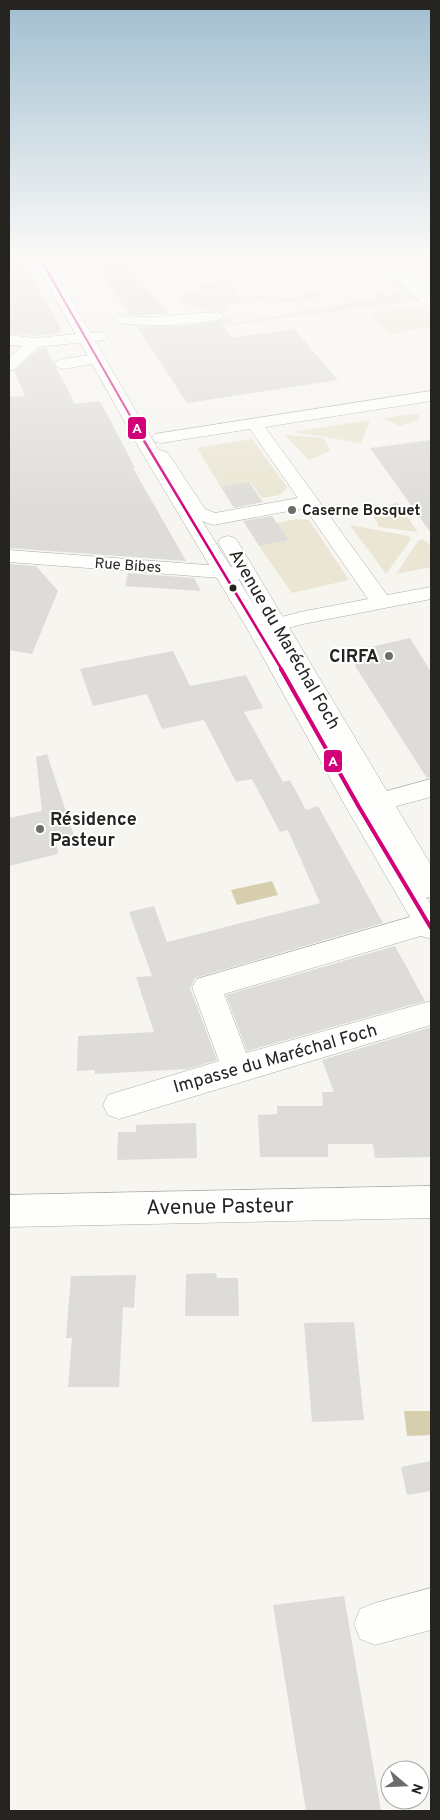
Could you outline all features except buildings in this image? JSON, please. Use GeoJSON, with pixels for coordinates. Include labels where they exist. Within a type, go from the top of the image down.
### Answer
{"type":"FeatureCollection","features":[{"type":"Feature","properties":{"kind":"main road"},"geometry":{"type":"LineString","coordinates":[[9,366],[32,345]]}},
{"type":"Feature","properties":{"kind":"main road","name":"Avenue du Maréchal Foch"},"geometry":{"type":"LineString","coordinates":[[95,345],[98,359],[156,444]]}},
{"type":"Feature","properties":{"kind":"main road","name":"Avenue du Maréchal Foch"},"geometry":{"type":"LineString","coordinates":[[97,345],[209,528],[248,574],[269,628],[370,805],[430,925]]}},
{"type":"Feature","properties":{"kind":"main road"},"geometry":{"type":"LineString","coordinates":[[64,359],[98,359]]}},
{"type":"Feature","properties":{"kind":"main road"},"geometry":{"type":"LineString","coordinates":[[156,444],[254,424],[431,396]]}},
{"type":"Feature","properties":{"kind":"main road"},"geometry":{"type":"LineString","coordinates":[[254,424],[382,603]]}},
{"type":"Feature","properties":{"kind":"main road"},"geometry":{"type":"LineString","coordinates":[[209,528],[310,502]]}},
{"type":"Feature","properties":{"kind":"main road","name":"Avenue du Maréchal Foch"},"geometry":{"type":"LineString","coordinates":[[209,528],[224,572],[269,628]]}},
{"type":"Feature","properties":{"kind":"main road","name":"Rue Bibes"},"geometry":{"type":"LineString","coordinates":[[9,556],[248,574]]}},
{"type":"Feature","properties":{"kind":"main road"},"geometry":{"type":"LineString","coordinates":[[269,628],[300,618],[431,593]]}},
{"type":"Feature","properties":{"kind":"main road"},"geometry":{"type":"LineString","coordinates":[[370,805],[431,788]]}},
{"type":"Feature","properties":{"kind":"main road","name":"Avenue du Maréchal Foch"},"geometry":{"type":"LineString","coordinates":[[370,805],[431,888]]}},
{"type":"Feature","properties":{"kind":"main road"},"geometry":{"type":"LineString","coordinates":[[237,1069],[207,987],[430,925]]}},
{"type":"Feature","properties":{"kind":"main road","name":"Impasse du Maréchal Foch"},"geometry":{"type":"LineString","coordinates":[[120,1105],[431,1013]]}},
{"type":"Feature","properties":{"kind":"main road","name":"Avenue Pasteur"},"geometry":{"type":"LineString","coordinates":[[9,1211],[431,1202]]}},
{"type":"Feature","properties":{"kind":"main road"},"geometry":{"type":"LineString","coordinates":[[375,1624],[431,1609]]}},
{"type":"Feature","properties":{"kind":"shaded area"},"geometry":{"type":"Polygon","coordinates":[[[420,413],[418,420],[399,426],[383,418],[420,413]]]}},
{"type":"Feature","properties":{"kind":"shaded area"},"geometry":{"type":"Polygon","coordinates":[[[370,420],[361,443],[293,432],[370,420]]]}},
{"type":"Feature","properties":{"kind":"shaded area"},"geometry":{"type":"Polygon","coordinates":[[[285,435],[324,438],[330,451],[309,460],[285,435]]]}},
{"type":"Feature","properties":{"kind":"shaded area"},"geometry":{"type":"Polygon","coordinates":[[[252,439],[287,487],[280,495],[262,498],[250,482],[221,487],[197,448],[252,439]]]}},
{"type":"Feature","properties":{"kind":"shaded area"},"geometry":{"type":"Polygon","coordinates":[[[397,502],[418,532],[379,527],[372,513],[397,502]]]}},
{"type":"Feature","properties":{"kind":"shaded area"},"geometry":{"type":"Polygon","coordinates":[[[297,519],[309,520],[349,580],[292,593],[259,546],[289,540],[277,523],[297,519]]]}},
{"type":"Feature","properties":{"kind":"shaded area"},"geometry":{"type":"Polygon","coordinates":[[[350,525],[409,536],[411,539],[386,574],[350,525]]]}},
{"type":"Feature","properties":{"kind":"shaded area"},"geometry":{"type":"Polygon","coordinates":[[[423,539],[431,546],[431,567],[396,574],[418,541],[423,539]]]}},
{"type":"Feature","properties":{"kind":"shaded area"},"geometry":{"type":"Polygon","coordinates":[[[272,881],[278,895],[237,905],[231,890],[272,881]]]}},
{"type":"Feature","properties":{"kind":"shaded area"},"geometry":{"type":"Polygon","coordinates":[[[404,1411],[431,1411],[431,1435],[407,1436],[404,1411]]]}},
{"type":"Feature","properties":{"kind":"transit line","name":"A"},"geometry":{"type":"LineString","coordinates":[[89,345],[150,451],[259,630],[359,807],[431,928]]}},
{"type":"Feature","properties":{"kind":"place","name":"Caserne Bosquet"},"geometry":{"type":"Point","coordinates":[292,510]}},
{"type":"Feature","properties":{"kind":"place","name":"CIRFA"},"geometry":{"type":"Point","coordinates":[389,656]}},
{"type":"Feature","properties":{"kind":"place","name":"Résidence Pasteur"},"geometry":{"type":"Point","coordinates":[40,829]}}]}
